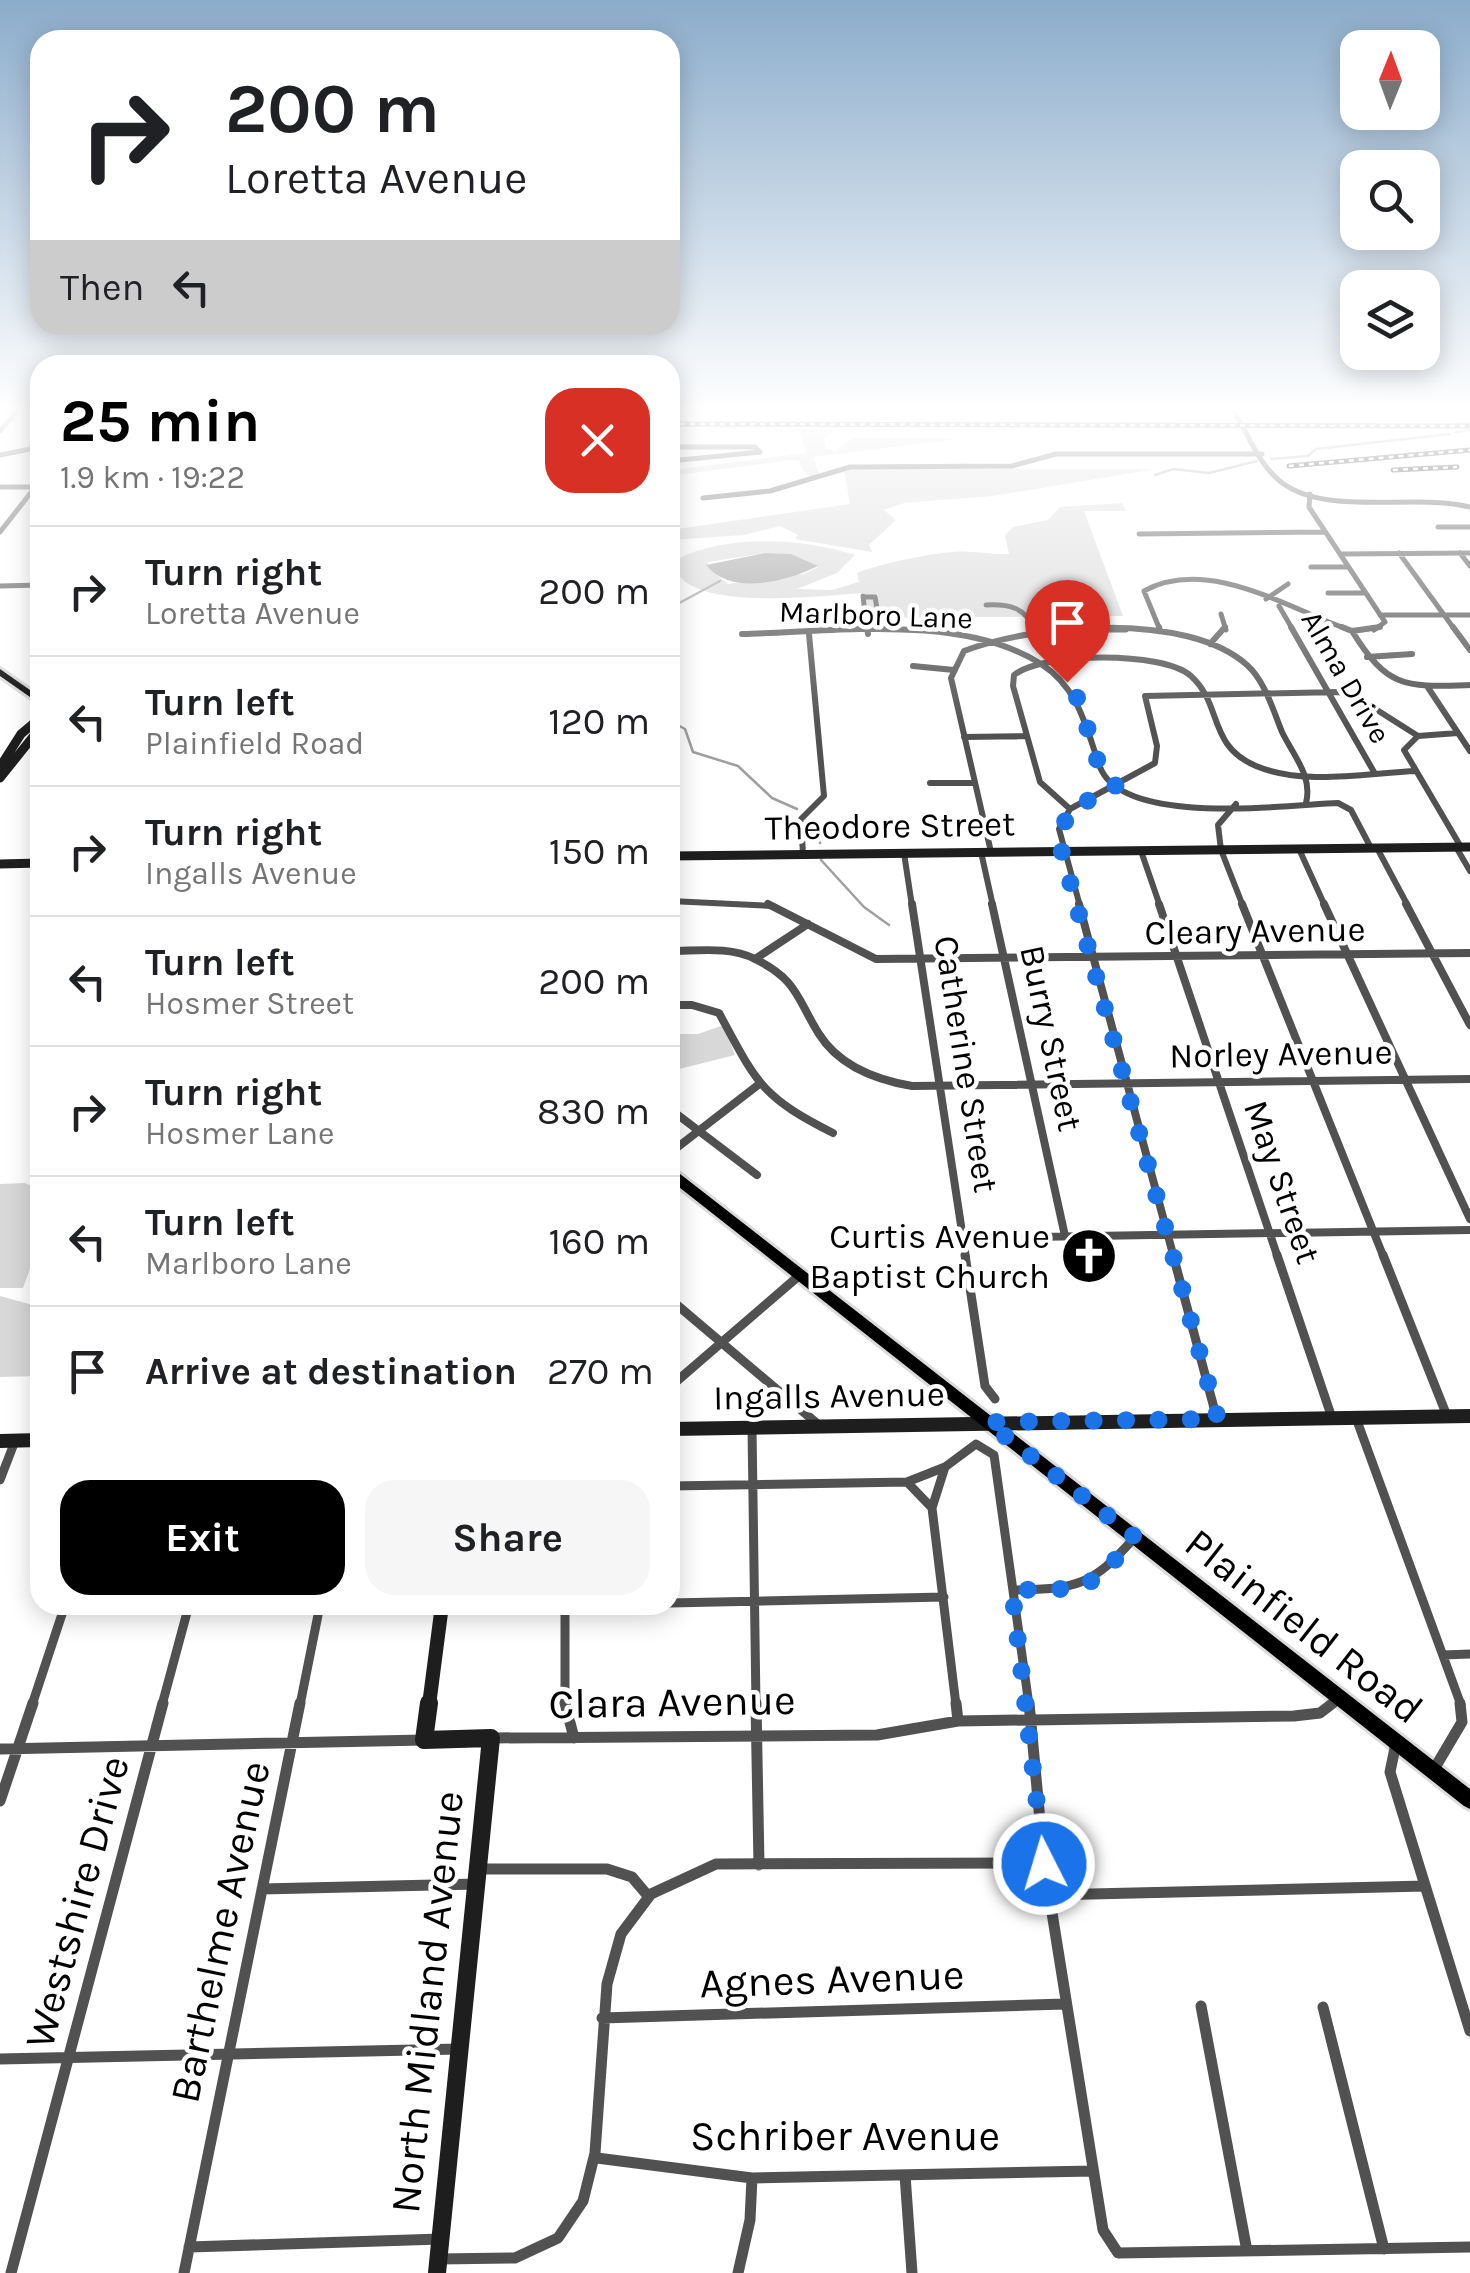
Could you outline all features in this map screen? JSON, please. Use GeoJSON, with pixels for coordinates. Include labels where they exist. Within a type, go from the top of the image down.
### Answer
{"type":"FeatureCollection","features":[{"type":"Feature","properties":{"kind":"main road"},"geometry":{"type":"LineString","coordinates":[[0,672],[30,694]]}},
{"type":"Feature","properties":{"kind":"main road"},"geometry":{"type":"LineString","coordinates":[[0,767],[30,727]]}},
{"type":"Feature","properties":{"kind":"main road"},"geometry":{"type":"LineString","coordinates":[[0,778],[30,740]]}},
{"type":"Feature","properties":{"kind":"main road","name":"Theodore Street"},"geometry":{"type":"LineString","coordinates":[[680,856],[1462,847]]}},
{"type":"Feature","properties":{"kind":"main road"},"geometry":{"type":"LineString","coordinates":[[0,864],[30,863]]}},
{"type":"Feature","properties":{"kind":"main road","name":"Plainfield Road"},"geometry":{"type":"LineString","coordinates":[[680,1181],[1470,1800]]}},
{"type":"Feature","properties":{"kind":"main road","name":"Ingalls Avenue"},"geometry":{"type":"LineString","coordinates":[[680,1430],[987,1422],[1447,1416],[1469,1419]]}},
{"type":"Feature","properties":{"kind":"main road"},"geometry":{"type":"LineString","coordinates":[[424,1740],[441,1615]]}},
{"type":"Feature","properties":{"kind":"main road","name":"Clara Avenue"},"geometry":{"type":"LineString","coordinates":[[424,1740],[491,1738]]}},
{"type":"Feature","properties":{"kind":"main road","name":"North Midland Avenue"},"geometry":{"type":"LineString","coordinates":[[439,2257],[491,1738]]}},
{"type":"Feature","properties":{"kind":"street"},"geometry":{"type":"LineString","coordinates":[[1160,630],[1144,592],[1160,580],[1211,580],[1352,631],[1378,629],[1384,622],[1315,517]]}},
{"type":"Feature","properties":{"kind":"street"},"geometry":{"type":"LineString","coordinates":[[1438,527],[1470,527]]}},
{"type":"Feature","properties":{"kind":"street"},"geometry":{"type":"LineString","coordinates":[[1138,534],[1325,532]]}},
{"type":"Feature","properties":{"kind":"street"},"geometry":{"type":"LineString","coordinates":[[1460,553],[1470,566]]}},
{"type":"Feature","properties":{"kind":"street"},"geometry":{"type":"LineString","coordinates":[[1340,554],[1470,553]]}},
{"type":"Feature","properties":{"kind":"street"},"geometry":{"type":"LineString","coordinates":[[1399,554],[1470,650]]}},
{"type":"Feature","properties":{"kind":"street"},"geometry":{"type":"LineString","coordinates":[[1311,567],[1348,566]]}},
{"type":"Feature","properties":{"kind":"street","name":"Alma Drive"},"geometry":{"type":"LineString","coordinates":[[1266,600],[1288,584]]}},
{"type":"Feature","properties":{"kind":"street"},"geometry":{"type":"LineString","coordinates":[[0,586],[30,586]]}},
{"type":"Feature","properties":{"kind":"street"},"geometry":{"type":"LineString","coordinates":[[1328,592],[1365,593]]}},
{"type":"Feature","properties":{"kind":"street"},"geometry":{"type":"LineString","coordinates":[[866,614],[878,614],[875,597],[863,596],[868,634]]}},
{"type":"Feature","properties":{"kind":"street","name":"Alma Drive"},"geometry":{"type":"LineString","coordinates":[[1278,605],[1374,772]]}},
{"type":"Feature","properties":{"kind":"street"},"geometry":{"type":"LineString","coordinates":[[986,606],[1020,608],[1031,617],[1035,632]]}},
{"type":"Feature","properties":{"kind":"street"},"geometry":{"type":"LineString","coordinates":[[1210,644],[1226,631],[1221,614]]}},
{"type":"Feature","properties":{"kind":"street"},"geometry":{"type":"LineString","coordinates":[[1380,616],[1470,615]]}},
{"type":"Feature","properties":{"kind":"street"},"geometry":{"type":"LineString","coordinates":[[913,666],[954,670],[962,653],[986,641],[1035,632],[1160,630],[1210,644],[1249,666],[1311,790],[1306,803]]}},
{"type":"Feature","properties":{"kind":"street"},"geometry":{"type":"LineString","coordinates":[[1352,631],[1376,672],[1392,682],[1470,685]]}},
{"type":"Feature","properties":{"kind":"street","name":"Marlboro Lane"},"geometry":{"type":"LineString","coordinates":[[742,634],[949,634],[986,641],[1039,663],[1074,690],[1104,776],[1116,786]]}},
{"type":"Feature","properties":{"kind":"street"},"geometry":{"type":"LineString","coordinates":[[803,854],[801,820],[824,796],[809,634]]}},
{"type":"Feature","properties":{"kind":"street"},"geometry":{"type":"LineString","coordinates":[[1367,657],[1412,654]]}},
{"type":"Feature","properties":{"kind":"street"},"geometry":{"type":"LineString","coordinates":[[1070,810],[1041,784],[1012,681],[1024,667],[1039,663],[1159,662],[1188,674],[1227,748],[1271,771],[1416,771]]}},
{"type":"Feature","properties":{"kind":"street","name":"Burry Street"},"geometry":{"type":"LineString","coordinates":[[954,670],[951,683],[975,783],[1006,959],[1065,1236]]}},
{"type":"Feature","properties":{"kind":"street"},"geometry":{"type":"LineString","coordinates":[[1426,686],[1470,751]]}},
{"type":"Feature","properties":{"kind":"street"},"geometry":{"type":"LineString","coordinates":[[1218,1419],[1062,852],[1059,828],[1070,810],[1150,769],[1158,757],[1144,710],[1145,696],[1328,692],[1355,696],[1418,736],[1458,733]]}},
{"type":"Feature","properties":{"kind":"street"},"geometry":{"type":"LineString","coordinates":[[964,737],[1028,736]]}},
{"type":"Feature","properties":{"kind":"street"},"geometry":{"type":"LineString","coordinates":[[1418,736],[1404,750],[1462,847],[1470,872]]}},
{"type":"Feature","properties":{"kind":"street"},"geometry":{"type":"LineString","coordinates":[[930,783],[975,783]]}},
{"type":"Feature","properties":{"kind":"street"},"geometry":{"type":"LineString","coordinates":[[1116,786],[1154,804],[1346,805],[1434,954],[1470,1025]]}},
{"type":"Feature","properties":{"kind":"street"},"geometry":{"type":"LineString","coordinates":[[1236,804],[1218,825],[1221,850],[1447,1416]]}},
{"type":"Feature","properties":{"kind":"street"},"geometry":{"type":"LineString","coordinates":[[1298,849],[1470,1219]]}},
{"type":"Feature","properties":{"kind":"street","name":"May Street"},"geometry":{"type":"LineString","coordinates":[[1140,851],[1332,1418]]}},
{"type":"Feature","properties":{"kind":"street","name":"Catherine Street"},"geometry":{"type":"LineString","coordinates":[[904,853],[985,1386],[996,1399]]}},
{"type":"Feature","properties":{"kind":"street","name":"Cleary Avenue"},"geometry":{"type":"LineString","coordinates":[[680,901],[767,904],[866,957],[920,960],[1470,954]]}},
{"type":"Feature","properties":{"kind":"street"},"geometry":{"type":"LineString","coordinates":[[755,959],[808,924]]}},
{"type":"Feature","properties":{"kind":"street","name":"Norley Avenue"},"geometry":{"type":"LineString","coordinates":[[680,951],[730,951],[755,959],[796,988],[820,1036],[843,1061],[884,1081],[938,1087],[1470,1079]]}},
{"type":"Feature","properties":{"kind":"street"},"geometry":{"type":"LineString","coordinates":[[680,1005],[719,1013],[758,1086],[790,1110],[834,1133]]}},
{"type":"Feature","properties":{"kind":"street"},"geometry":{"type":"LineString","coordinates":[[680,1145],[758,1086]]}},
{"type":"Feature","properties":{"kind":"street"},"geometry":{"type":"LineString","coordinates":[[680,1116],[758,1175]]}},
{"type":"Feature","properties":{"kind":"street"},"geometry":{"type":"LineString","coordinates":[[962,1238],[1470,1230]]}},
{"type":"Feature","properties":{"kind":"street"},"geometry":{"type":"LineString","coordinates":[[680,1380],[801,1274]]}},
{"type":"Feature","properties":{"kind":"street"},"geometry":{"type":"LineString","coordinates":[[680,1308],[820,1426]]}},
{"type":"Feature","properties":{"kind":"street"},"geometry":{"type":"LineString","coordinates":[[1356,1418],[1462,1708],[1462,1722],[1434,1772]]}},
{"type":"Feature","properties":{"kind":"street"},"geometry":{"type":"LineString","coordinates":[[752,1428],[759,1864]]}},
{"type":"Feature","properties":{"kind":"street"},"geometry":{"type":"LineString","coordinates":[[0,1480],[8,1441]]}},
{"type":"Feature","properties":{"kind":"street"},"geometry":{"type":"LineString","coordinates":[[680,1486],[907,1482],[945,1467],[976,1444],[994,1454],[1064,2004],[1104,2230],[1118,2254],[1470,2247]]}},
{"type":"Feature","properties":{"kind":"street"},"geometry":{"type":"LineString","coordinates":[[945,1467],[932,1508],[958,1721]]}},
{"type":"Feature","properties":{"kind":"street"},"geometry":{"type":"LineString","coordinates":[[907,1482],[932,1508]]}},
{"type":"Feature","properties":{"kind":"street"},"geometry":{"type":"LineString","coordinates":[[1012,1590],[1076,1589],[1094,1584],[1135,1537]]}},
{"type":"Feature","properties":{"kind":"street"},"geometry":{"type":"LineString","coordinates":[[680,1603],[944,1597]]}},
{"type":"Feature","properties":{"kind":"street"},"geometry":{"type":"LineString","coordinates":[[0,1801],[62,1615]]}},
{"type":"Feature","properties":{"kind":"street","name":"Westshire Drive"},"geometry":{"type":"LineString","coordinates":[[11,2273],[186,1615]]}},
{"type":"Feature","properties":{"kind":"street","name":"Barthelme Avenue"},"geometry":{"type":"LineString","coordinates":[[184,2273],[318,1615]]}},
{"type":"Feature","properties":{"kind":"street"},"geometry":{"type":"LineString","coordinates":[[564,1615],[562,1702],[574,1738]]}},
{"type":"Feature","properties":{"kind":"street"},"geometry":{"type":"LineString","coordinates":[[1442,1655],[1470,1654]]}},
{"type":"Feature","properties":{"kind":"street","name":"Clara Avenue"},"geometry":{"type":"LineString","coordinates":[[491,1738],[877,1734],[958,1721],[1294,1716],[1320,1713],[1338,1698]]}},
{"type":"Feature","properties":{"kind":"street","name":"Clara Avenue"},"geometry":{"type":"LineString","coordinates":[[0,1749],[424,1740]]}},
{"type":"Feature","properties":{"kind":"street"},"geometry":{"type":"LineString","coordinates":[[1396,1743],[1390,1772],[1470,2031]]}},
{"type":"Feature","properties":{"kind":"street"},"geometry":{"type":"LineString","coordinates":[[189,2247],[515,2258],[558,2236],[578,2210],[597,2158],[606,1978],[628,1921],[648,1896],[699,1867],[1044,1864]]}},
{"type":"Feature","properties":{"kind":"street"},"geometry":{"type":"LineString","coordinates":[[262,1889],[607,1869],[632,1877],[648,1896]]}},
{"type":"Feature","properties":{"kind":"street"},"geometry":{"type":"LineString","coordinates":[[1049,1895],[1425,1886]]}},
{"type":"Feature","properties":{"kind":"street","name":"Agnes Avenue"},"geometry":{"type":"LineString","coordinates":[[602,2018],[1064,2004]]}},
{"type":"Feature","properties":{"kind":"street"},"geometry":{"type":"LineString","coordinates":[[1201,2006],[1247,2251]]}},
{"type":"Feature","properties":{"kind":"street"},"geometry":{"type":"LineString","coordinates":[[1323,2007],[1384,2249]]}},
{"type":"Feature","properties":{"kind":"street"},"geometry":{"type":"LineString","coordinates":[[0,2059],[459,2049]]}},
{"type":"Feature","properties":{"kind":"street","name":"Schriber Avenue"},"geometry":{"type":"LineString","coordinates":[[597,2158],[752,2178],[1093,2171]]}},
{"type":"Feature","properties":{"kind":"street"},"geometry":{"type":"LineString","coordinates":[[905,2175],[912,2273]]}},
{"type":"Feature","properties":{"kind":"street"},"geometry":{"type":"LineString","coordinates":[[738,2273],[750,2220],[752,2178]]}},
{"type":"Feature","properties":{"kind":"shaded area"},"geometry":{"type":"Polygon","coordinates":[[[759,517],[896,520],[869,545],[872,552],[795,539],[798,535],[780,526],[744,535],[680,539],[680,529],[759,517]]]}},
{"type":"Feature","properties":{"kind":"shaded area"},"geometry":{"type":"Polygon","coordinates":[[[1086,517],[1123,616],[868,618],[864,593],[791,598],[731,596],[705,591],[686,582],[680,574],[680,558],[697,551],[742,542],[789,542],[855,555],[837,573],[797,589],[832,590],[859,582],[857,573],[917,557],[959,552],[1009,554],[1005,535],[1013,527],[1086,517]],[[765,553],[708,562],[707,567],[728,584],[804,574],[818,567],[791,554],[765,553]]]}},
{"type":"Feature","properties":{"kind":"shaded area"},"geometry":{"type":"Polygon","coordinates":[[[765,553],[791,554],[818,566],[775,581],[744,583],[716,575],[706,565],[765,553]]]}},
{"type":"Feature","properties":{"kind":"shaded area"},"geometry":{"type":"Polygon","coordinates":[[[724,1025],[735,1055],[680,1069],[680,1034],[698,1034],[724,1025]]]}},
{"type":"Feature","properties":{"kind":"shaded area"},"geometry":{"type":"Polygon","coordinates":[[[0,1184],[30,1185],[30,1269],[23,1288],[0,1288],[0,1184]]]}},
{"type":"Feature","properties":{"kind":"shaded area"},"geometry":{"type":"Polygon","coordinates":[[[0,1296],[30,1304],[30,1376],[0,1377],[0,1296]]]}},
{"type":"Feature","properties":{"kind":"waterway"},"geometry":{"type":"LineString","coordinates":[[680,603],[720,581]]}},
{"type":"Feature","properties":{"kind":"waterway"},"geometry":{"type":"LineString","coordinates":[[680,726],[685,729],[693,752],[738,766],[772,798],[797,809]]}},
{"type":"Feature","properties":{"kind":"waterway"},"geometry":{"type":"LineString","coordinates":[[814,820],[820,843]]}},
{"type":"Feature","properties":{"kind":"waterway"},"geometry":{"type":"LineString","coordinates":[[821,860],[864,907],[889,925]]}},
{"type":"Feature","properties":{"kind":"place","name":"Curtis Avenue Baptist Church"},"geometry":{"type":"Point","coordinates":[1089,1256]}},
{"type":"Feature","properties":{"kind":"route"},"geometry":{"type":"LineString","coordinates":[[1044,1864],[1012,1590],[1076,1589],[1094,1584],[1135,1537],[987,1422],[1218,1419],[1058,838],[1059,828],[1070,810],[1116,786],[1104,776],[1079,701],[1067,682]]}}]}
